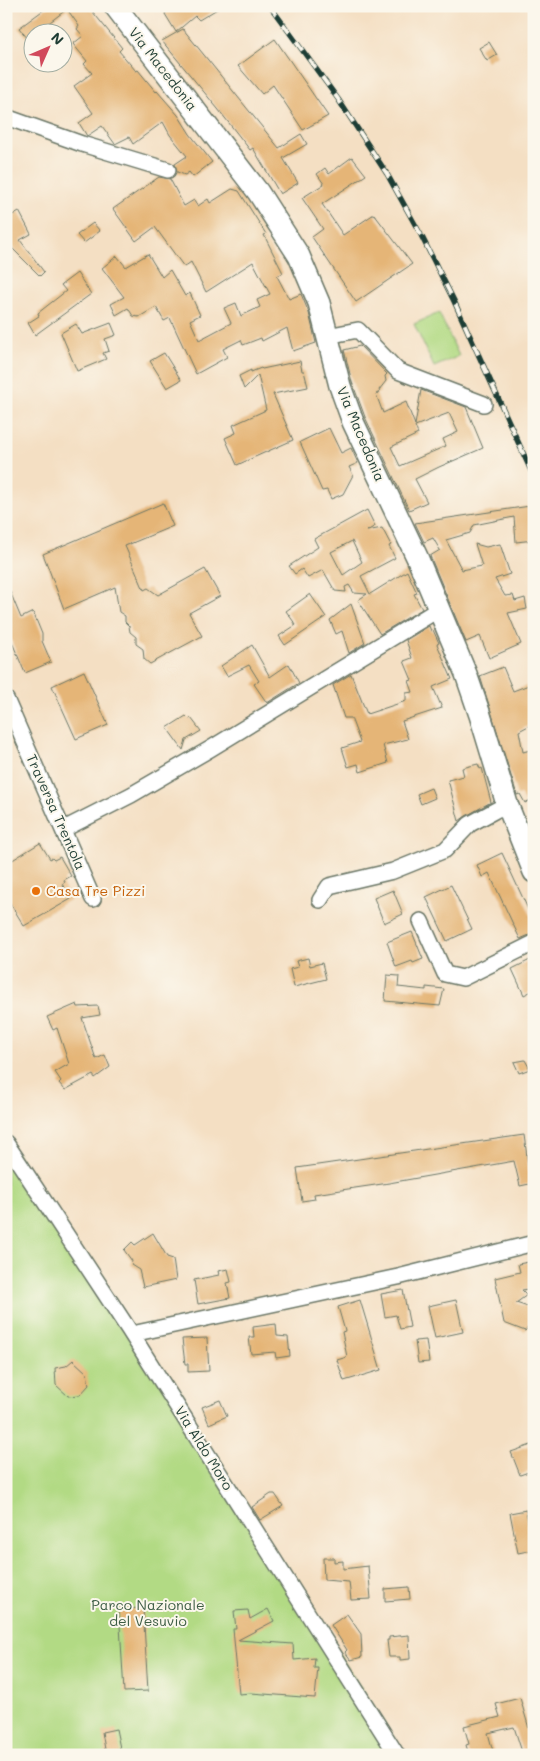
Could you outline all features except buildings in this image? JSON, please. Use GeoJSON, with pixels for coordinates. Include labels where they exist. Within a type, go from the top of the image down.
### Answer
{"type":"FeatureCollection","features":[{"type":"Feature","properties":{"kind":"main road","name":"Via Macedonia"},"geometry":{"type":"LineString","coordinates":[[115,6],[258,192],[299,256],[319,303],[340,386],[353,422],[440,609],[480,715],[506,804],[527,841],[534,872]]}},
{"type":"Feature","properties":{"kind":"street"},"geometry":{"type":"LineString","coordinates":[[6,117],[82,144],[168,170]]}},
{"type":"Feature","properties":{"kind":"street"},"geometry":{"type":"LineString","coordinates":[[327,336],[358,330],[398,371],[484,404]]}},
{"type":"Feature","properties":{"kind":"street"},"geometry":{"type":"LineString","coordinates":[[64,829],[131,795],[202,754],[440,609]]}},
{"type":"Feature","properties":{"kind":"street","name":"Traversa Trentola"},"geometry":{"type":"LineString","coordinates":[[6,699],[93,899]]}},
{"type":"Feature","properties":{"kind":"street"},"geometry":{"type":"LineString","coordinates":[[320,900],[329,886],[393,871],[445,850],[470,824],[506,804]]}},
{"type":"Feature","properties":{"kind":"street"},"geometry":{"type":"LineString","coordinates":[[420,921],[445,974],[463,978],[534,943]]}},
{"type":"Feature","properties":{"kind":"street","name":"Via Aldo Moro"},"geometry":{"type":"LineString","coordinates":[[8,1152],[132,1334],[397,1755]]}},
{"type":"Feature","properties":{"kind":"street"},"geometry":{"type":"LineString","coordinates":[[132,1334],[398,1277],[534,1243]]}},
{"type":"Feature","properties":{"kind":"green space"},"geometry":{"type":"Polygon","coordinates":[[[439,313],[459,356],[434,367],[414,324],[439,313]]]}},
{"type":"Feature","properties":{"kind":"green space","name":"Parco Nazionale del Vesuvio"},"geometry":{"type":"Polygon","coordinates":[[[6,1137],[404,1755],[6,1755],[6,1137]]]}},
{"type":"Feature","properties":{"kind":"railway"},"geometry":{"type":"LineString","coordinates":[[270,6],[338,99],[387,174],[421,235],[454,301],[534,477]]}},
{"type":"Feature","properties":{"kind":"place","name":"Casa Tre Pizzi"},"geometry":{"type":"Point","coordinates":[36,891]}}]}
